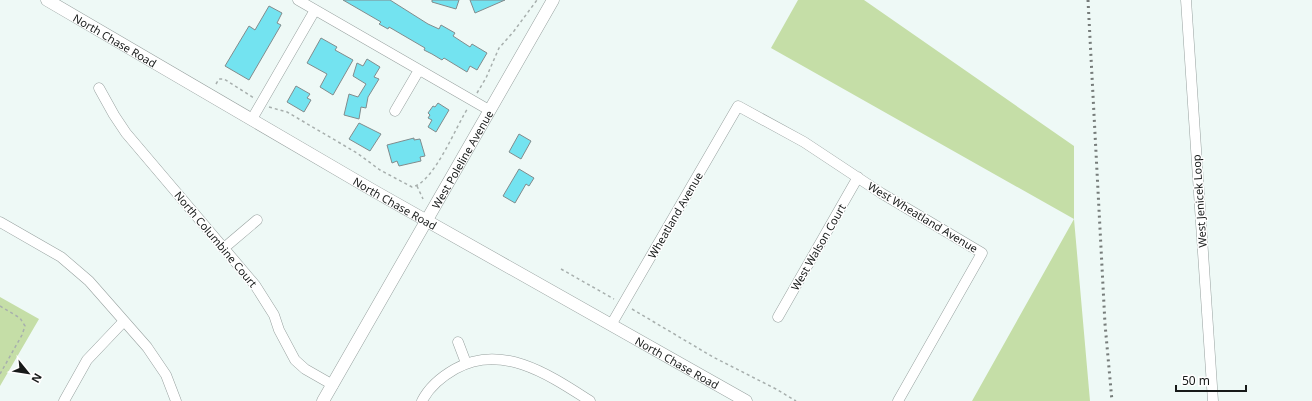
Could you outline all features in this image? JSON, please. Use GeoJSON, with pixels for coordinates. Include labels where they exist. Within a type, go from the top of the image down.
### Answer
{"type":"FeatureCollection","features":[{"type":"Feature","properties":{"kind":"street","name":"North Chase Road"},"geometry":{"type":"LineString","coordinates":[[47,0],[367,187],[427,219],[746,401]]}},
{"type":"Feature","properties":{"kind":"street"},"geometry":{"type":"LineString","coordinates":[[298,0],[489,110]]}},
{"type":"Feature","properties":{"kind":"street","name":"West Poleline Avenue"},"geometry":{"type":"LineString","coordinates":[[324,401],[489,110],[554,0]]}},
{"type":"Feature","properties":{"kind":"street","name":"West Jenicek Loop"},"geometry":{"type":"LineString","coordinates":[[1186,0],[1213,401]]}},
{"type":"Feature","properties":{"kind":"street"},"geometry":{"type":"LineString","coordinates":[[252,119],[315,10]]}},
{"type":"Feature","properties":{"kind":"street"},"geometry":{"type":"LineString","coordinates":[[395,111],[419,70]]}},
{"type":"Feature","properties":{"kind":"street","name":"North Columbine Court"},"geometry":{"type":"LineString","coordinates":[[99,88],[114,115],[126,132],[255,285],[274,315],[279,330],[295,360],[304,369],[333,384]]}},
{"type":"Feature","properties":{"kind":"street","name":"West Wheatland Avenue"},"geometry":{"type":"LineString","coordinates":[[738,106],[804,142],[898,204],[982,253],[898,401]]}},
{"type":"Feature","properties":{"kind":"street","name":"Wheatland Avenue"},"geometry":{"type":"LineString","coordinates":[[611,325],[738,106]]}},
{"type":"Feature","properties":{"kind":"street","name":"West Walson Court"},"geometry":{"type":"LineString","coordinates":[[778,317],[858,177]]}},
{"type":"Feature","properties":{"kind":"street"},"geometry":{"type":"LineString","coordinates":[[224,248],[257,220]]}},
{"type":"Feature","properties":{"kind":"street"},"geometry":{"type":"LineString","coordinates":[[0,222],[61,257],[89,281],[147,347],[166,375],[176,401]]}},
{"type":"Feature","properties":{"kind":"street"},"geometry":{"type":"LineString","coordinates":[[64,401],[87,360],[124,321]]}},
{"type":"Feature","properties":{"kind":"street"},"geometry":{"type":"LineString","coordinates":[[458,342],[466,363]]}},
{"type":"Feature","properties":{"kind":"street"},"geometry":{"type":"LineString","coordinates":[[422,401],[434,384],[446,374],[466,363],[489,359],[510,360],[522,363],[568,387],[590,401]]}},
{"type":"Feature","properties":{"kind":"path"},"geometry":{"type":"LineString","coordinates":[[416,186],[423,199]]}},
{"type":"Feature","properties":{"kind":"path"},"geometry":{"type":"LineString","coordinates":[[561,269],[714,357],[796,401]]}},
{"type":"Feature","properties":{"kind":"path"},"geometry":{"type":"LineString","coordinates":[[0,306],[20,318],[25,326],[22,335],[0,374]]}},
{"type":"Feature","properties":{"kind":"green space"},"geometry":{"type":"Polygon","coordinates":[[[798,0],[864,0],[1074,146],[1074,219],[771,48],[798,0]]]}},
{"type":"Feature","properties":{"kind":"green space"},"geometry":{"type":"Polygon","coordinates":[[[1074,219],[1090,401],[972,401],[1074,219]]]}},
{"type":"Feature","properties":{"kind":"green space"},"geometry":{"type":"Polygon","coordinates":[[[0,297],[39,319],[0,386],[0,297]]]}},
{"type":"Feature","properties":{"kind":"building"},"geometry":{"type":"Polygon","coordinates":[[[343,0],[390,0],[428,24],[439,29],[441,25],[455,33],[453,36],[470,47],[472,44],[487,53],[477,70],[470,66],[467,72],[444,58],[442,60],[424,50],[425,48],[389,27],[388,29],[379,24],[381,22],[343,0]]]}},
{"type":"Feature","properties":{"kind":"building"},"geometry":{"type":"Polygon","coordinates":[[[432,0],[459,0],[456,9],[432,2],[432,0]]]}},
{"type":"Feature","properties":{"kind":"building"},"geometry":{"type":"Polygon","coordinates":[[[470,0],[505,0],[475,13],[470,0]]]}},
{"type":"Feature","properties":{"kind":"building"},"geometry":{"type":"Polygon","coordinates":[[[269,6],[282,13],[277,23],[281,25],[249,80],[225,66],[249,26],[255,30],[269,6]]]}},
{"type":"Feature","properties":{"kind":"building"},"geometry":{"type":"Polygon","coordinates":[[[321,38],[337,47],[335,50],[353,60],[333,95],[320,87],[327,74],[307,63],[321,38]]]}},
{"type":"Feature","properties":{"kind":"building"},"geometry":{"type":"Polygon","coordinates":[[[367,59],[380,67],[374,77],[379,79],[368,97],[366,108],[361,107],[359,119],[344,115],[349,94],[358,97],[366,84],[353,76],[357,63],[363,66],[367,59]]]}},
{"type":"Feature","properties":{"kind":"building"},"geometry":{"type":"Polygon","coordinates":[[[296,86],[310,94],[307,98],[311,100],[304,112],[287,102],[296,86]]]}},
{"type":"Feature","properties":{"kind":"building"},"geometry":{"type":"Polygon","coordinates":[[[438,103],[449,110],[436,132],[428,127],[432,120],[428,118],[430,115],[428,113],[433,106],[435,107],[438,103]]]}},
{"type":"Feature","properties":{"kind":"building"},"geometry":{"type":"Polygon","coordinates":[[[359,123],[381,134],[370,151],[349,139],[359,123]]]}},
{"type":"Feature","properties":{"kind":"building"},"geometry":{"type":"Polygon","coordinates":[[[519,134],[531,141],[521,159],[509,152],[519,134]]]}},
{"type":"Feature","properties":{"kind":"building"},"geometry":{"type":"Polygon","coordinates":[[[414,138],[414,140],[420,139],[425,156],[420,157],[421,161],[399,166],[397,161],[392,163],[387,145],[414,138]]]}},
{"type":"Feature","properties":{"kind":"building"},"geometry":{"type":"Polygon","coordinates":[[[519,169],[534,178],[529,186],[526,184],[515,203],[503,196],[519,169]]]}},
{"type":"Feature","properties":{"kind":"railway"},"geometry":{"type":"LineString","coordinates":[[1088,0],[1105,324],[1112,401]]}}]}
